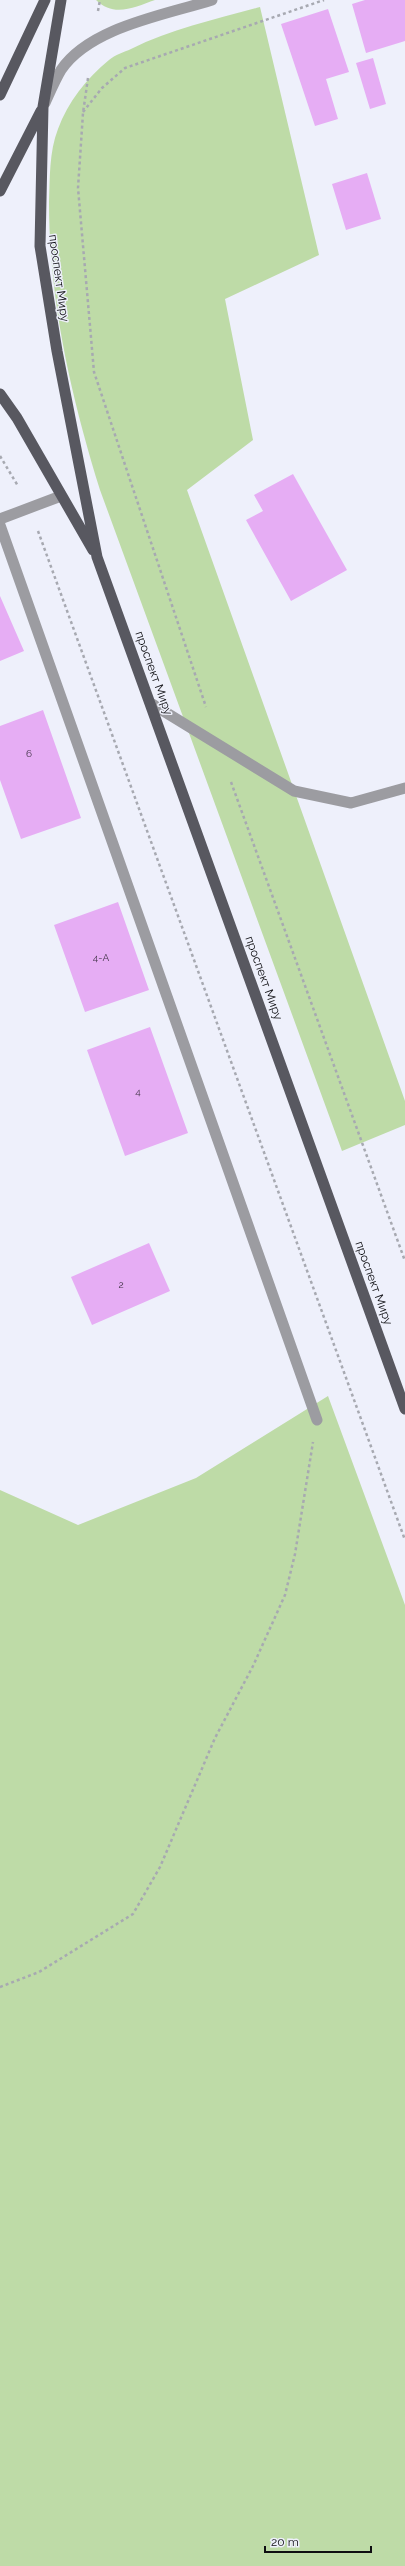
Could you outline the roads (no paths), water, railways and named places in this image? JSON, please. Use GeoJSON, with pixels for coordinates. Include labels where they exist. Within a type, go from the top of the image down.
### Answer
{"type":"FeatureCollection","features":[{"type":"Feature","properties":{"kind":"main road"},"geometry":{"type":"LineString","coordinates":[[0,95],[45,0]]}},
{"type":"Feature","properties":{"kind":"main road","name":"проспект Миру"},"geometry":{"type":"LineString","coordinates":[[62,0],[43,107],[40,246],[57,351],[97,557],[152,704],[405,1409]]}},
{"type":"Feature","properties":{"kind":"main road"},"geometry":{"type":"LineString","coordinates":[[0,191],[43,107]]}},
{"type":"Feature","properties":{"kind":"main road","name":"проспект Миру"},"geometry":{"type":"LineString","coordinates":[[0,394],[17,418],[97,557]]}},
{"type":"Feature","properties":{"kind":"street"},"geometry":{"type":"LineString","coordinates":[[43,107],[61,70],[75,54],[98,38],[212,0]]}},
{"type":"Feature","properties":{"kind":"street"},"geometry":{"type":"LineString","coordinates":[[0,519],[30,506],[61,496]]}},
{"type":"Feature","properties":{"kind":"street"},"geometry":{"type":"LineString","coordinates":[[0,525],[317,1420]]}},
{"type":"Feature","properties":{"kind":"street"},"geometry":{"type":"LineString","coordinates":[[152,704],[294,791],[351,803],[405,788]]}}]}
